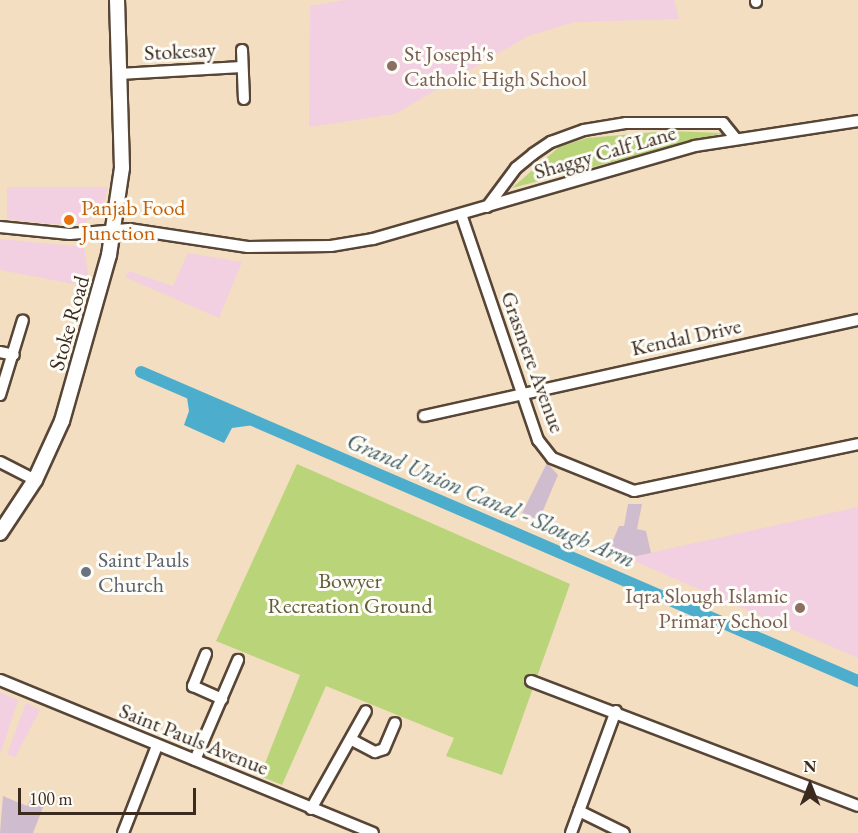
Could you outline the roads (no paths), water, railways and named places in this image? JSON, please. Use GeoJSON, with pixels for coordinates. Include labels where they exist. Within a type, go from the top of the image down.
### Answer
{"type":"FeatureCollection","features":[{"type":"Feature","properties":{"kind":"main road","name":"Stoke Road"},"geometry":{"type":"LineString","coordinates":[[0,533],[35,480],[62,421],[102,286],[114,229],[122,168],[117,0]]}},
{"type":"Feature","properties":{"kind":"street","name":"Stokesay"},"geometry":{"type":"LineString","coordinates":[[242,50],[244,99]]}},
{"type":"Feature","properties":{"kind":"street","name":"Stokesay"},"geometry":{"type":"LineString","coordinates":[[119,74],[242,67]]}},
{"type":"Feature","properties":{"kind":"street","name":"Shaggy Calf Lane"},"geometry":{"type":"LineString","coordinates":[[0,227],[70,234],[114,229],[248,247],[331,246],[373,239],[735,138],[858,121]]}},
{"type":"Feature","properties":{"kind":"street","name":"Shaggy Calf Lane"},"geometry":{"type":"LineString","coordinates":[[487,207],[516,168],[533,154],[551,142],[584,130],[626,123],[723,123],[735,138]]}},
{"type":"Feature","properties":{"kind":"street","name":"Grasmere Avenue"},"geometry":{"type":"LineString","coordinates":[[461,214],[538,440],[552,458],[634,492],[858,444]]}},
{"type":"Feature","properties":{"kind":"street"},"geometry":{"type":"LineString","coordinates":[[0,394],[23,320]]}},
{"type":"Feature","properties":{"kind":"street","name":"Kendal Drive"},"geometry":{"type":"LineString","coordinates":[[424,416],[522,392],[858,320]]}},
{"type":"Feature","properties":{"kind":"street"},"geometry":{"type":"LineString","coordinates":[[0,352],[14,355]]}},
{"type":"Feature","properties":{"kind":"street"},"geometry":{"type":"LineString","coordinates":[[0,462],[35,480]]}},
{"type":"Feature","properties":{"kind":"street"},"geometry":{"type":"LineString","coordinates":[[206,654],[193,686],[222,699]]}},
{"type":"Feature","properties":{"kind":"street"},"geometry":{"type":"LineString","coordinates":[[195,760],[238,660]]}},
{"type":"Feature","properties":{"kind":"street","name":"Saint Pauls Avenue"},"geometry":{"type":"LineString","coordinates":[[0,680],[373,833]]}},
{"type":"Feature","properties":{"kind":"street"},"geometry":{"type":"LineString","coordinates":[[531,681],[616,711],[858,806]]}},
{"type":"Feature","properties":{"kind":"street"},"geometry":{"type":"LineString","coordinates":[[311,809],[340,754],[352,740],[366,711]]}},
{"type":"Feature","properties":{"kind":"street"},"geometry":{"type":"LineString","coordinates":[[571,833],[616,711]]}},
{"type":"Feature","properties":{"kind":"street"},"geometry":{"type":"LineString","coordinates":[[352,740],[375,752],[384,748],[395,723]]}},
{"type":"Feature","properties":{"kind":"street"},"geometry":{"type":"LineString","coordinates":[[123,833],[157,746]]}},
{"type":"Feature","properties":{"kind":"street"},"geometry":{"type":"LineString","coordinates":[[579,811],[624,833]]}},
{"type":"Feature","properties":{"kind":"water"},"geometry":{"type":"Polygon","coordinates":[[[186,391],[261,424],[232,428],[224,443],[184,425],[189,411],[186,391]]]}},
{"type":"Feature","properties":{"kind":"waterway","name":"Grand Union Canal - Slough Arm"},"geometry":{"type":"LineString","coordinates":[[141,372],[858,681]]}},
{"type":"Feature","properties":{"kind":"place","name":"St Joseph's Catholic High School"},"geometry":{"type":"Point","coordinates":[392,66]}},
{"type":"Feature","properties":{"kind":"place","name":"Panjab Food Junction"},"geometry":{"type":"Point","coordinates":[69,220]}},
{"type":"Feature","properties":{"kind":"place","name":"Saint Pauls Church"},"geometry":{"type":"Point","coordinates":[86,572]}},
{"type":"Feature","properties":{"kind":"place","name":"Iqra Slough Islamic Primary School"},"geometry":{"type":"Point","coordinates":[800,608]}},
{"type":"Feature","properties":{"kind":"park label","name":"Bowyer Recreation Ground"},"geometry":{"type":"Point","coordinates":[350,592]}}]}
